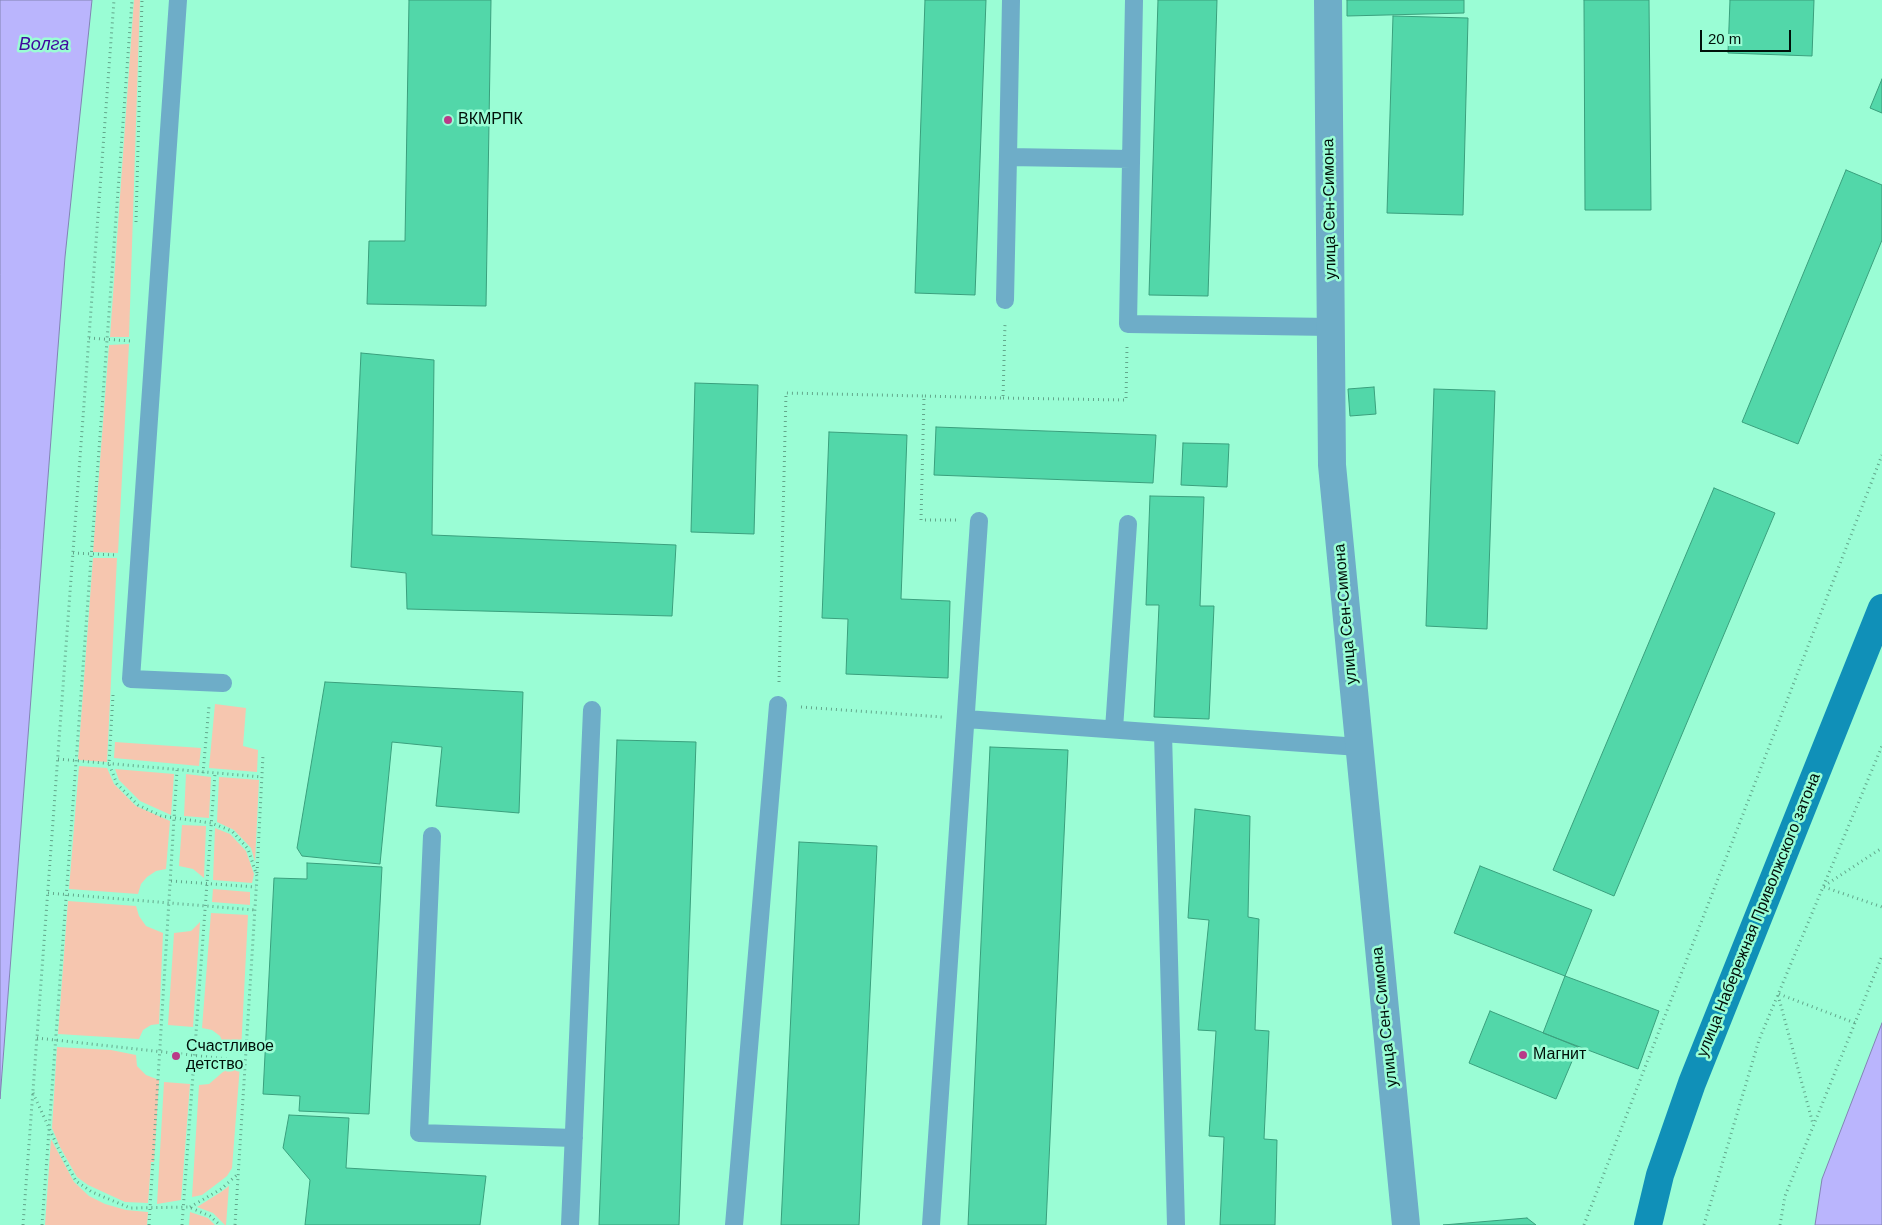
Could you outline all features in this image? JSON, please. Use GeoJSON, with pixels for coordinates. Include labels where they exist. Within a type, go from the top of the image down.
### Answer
{"type":"FeatureCollection","features":[{"type":"Feature","properties":{"kind":"main road","name":"улица Набережная Приволжского затона"},"geometry":{"type":"LineString","coordinates":[[1648,1225],[1660,1175],[1692,1083],[1882,608]]}},
{"type":"Feature","properties":{"kind":"street","name":"улица Сен-Симона"},"geometry":{"type":"LineString","coordinates":[[1328,0],[1332,465],[1406,1225]]}},
{"type":"Feature","properties":{"kind":"lane"},"geometry":{"type":"LineString","coordinates":[[178,0],[130,678],[217,683]]}},
{"type":"Feature","properties":{"kind":"lane"},"geometry":{"type":"LineString","coordinates":[[1005,300],[1011,0]]}},
{"type":"Feature","properties":{"kind":"lane"},"geometry":{"type":"LineString","coordinates":[[1134,0],[1128,324],[1331,327]]}},
{"type":"Feature","properties":{"kind":"lane"},"geometry":{"type":"LineString","coordinates":[[1008,156],[1131,159]]}},
{"type":"Feature","properties":{"kind":"lane"},"geometry":{"type":"LineString","coordinates":[[931,1225],[979,521]]}},
{"type":"Feature","properties":{"kind":"lane"},"geometry":{"type":"LineString","coordinates":[[1114,729],[1128,524]]}},
{"type":"Feature","properties":{"kind":"lane"},"geometry":{"type":"LineString","coordinates":[[734,1225],[778,705]]}},
{"type":"Feature","properties":{"kind":"lane"},"geometry":{"type":"LineString","coordinates":[[570,1225],[592,710]]}},
{"type":"Feature","properties":{"kind":"lane"},"geometry":{"type":"LineString","coordinates":[[966,719],[1359,747]]}},
{"type":"Feature","properties":{"kind":"lane"},"geometry":{"type":"LineString","coordinates":[[1163,733],[1176,1225]]}},
{"type":"Feature","properties":{"kind":"lane"},"geometry":{"type":"LineString","coordinates":[[432,836],[419,1133],[574,1138]]}},
{"type":"Feature","properties":{"kind":"path"},"geometry":{"type":"LineString","coordinates":[[23,1225],[114,0]]}},
{"type":"Feature","properties":{"kind":"path"},"geometry":{"type":"LineString","coordinates":[[42,1225],[132,0]]}},
{"type":"Feature","properties":{"kind":"path"},"geometry":{"type":"LineString","coordinates":[[135,228],[142,0]]}},
{"type":"Feature","properties":{"kind":"path"},"geometry":{"type":"LineString","coordinates":[[1003,398],[1005,300]]}},
{"type":"Feature","properties":{"kind":"path"},"geometry":{"type":"LineString","coordinates":[[966,719],[778,705],[786,393],[1126,400],[1128,324]]}},
{"type":"Feature","properties":{"kind":"path"},"geometry":{"type":"LineString","coordinates":[[131,351],[132,334]]}},
{"type":"Feature","properties":{"kind":"path"},"geometry":{"type":"LineString","coordinates":[[89,338],[154,342]]}},
{"type":"Feature","properties":{"kind":"path"},"geometry":{"type":"LineString","coordinates":[[924,396],[921,520],[979,521]]}},
{"type":"Feature","properties":{"kind":"path"},"geometry":{"type":"LineString","coordinates":[[1584,1225],[1882,455]]}},
{"type":"Feature","properties":{"kind":"path"},"geometry":{"type":"LineString","coordinates":[[73,553],[139,556]]}},
{"type":"Feature","properties":{"kind":"path"},"geometry":{"type":"LineString","coordinates":[[203,773],[217,683]]}},
{"type":"Feature","properties":{"kind":"path"},"geometry":{"type":"LineString","coordinates":[[113,694],[109,764],[117,784],[138,806],[161,816],[211,823],[232,831],[248,849],[257,876]]}},
{"type":"Feature","properties":{"kind":"path"},"geometry":{"type":"LineString","coordinates":[[1704,1225],[1759,1040],[1882,746]]}},
{"type":"Feature","properties":{"kind":"path"},"geometry":{"type":"LineString","coordinates":[[235,1225],[263,755]]}},
{"type":"Feature","properties":{"kind":"path"},"geometry":{"type":"LineString","coordinates":[[58,759],[262,777]]}},
{"type":"Feature","properties":{"kind":"path"},"geometry":{"type":"LineString","coordinates":[[149,1225],[177,770]]}},
{"type":"Feature","properties":{"kind":"path"},"geometry":{"type":"LineString","coordinates":[[182,1225],[215,774]]}},
{"type":"Feature","properties":{"kind":"path"},"geometry":{"type":"LineString","coordinates":[[1823,887],[1882,848]]}},
{"type":"Feature","properties":{"kind":"path"},"geometry":{"type":"LineString","coordinates":[[171,881],[256,887]]}},
{"type":"Feature","properties":{"kind":"path"},"geometry":{"type":"LineString","coordinates":[[1823,887],[1882,907]]}},
{"type":"Feature","properties":{"kind":"path"},"geometry":{"type":"LineString","coordinates":[[48,893],[255,910]]}},
{"type":"Feature","properties":{"kind":"path"},"geometry":{"type":"LineString","coordinates":[[1780,1225],[1785,1196],[1882,956]]}},
{"type":"Feature","properties":{"kind":"path"},"geometry":{"type":"LineString","coordinates":[[1778,994],[1855,1022]]}},
{"type":"Feature","properties":{"kind":"path"},"geometry":{"type":"LineString","coordinates":[[1778,994],[1814,1126]]}},
{"type":"Feature","properties":{"kind":"path"},"geometry":{"type":"LineString","coordinates":[[37,1038],[245,1060]]}},
{"type":"Feature","properties":{"kind":"path"},"geometry":{"type":"LineString","coordinates":[[33,1093],[76,1181],[92,1192],[130,1208],[189,1207],[210,1216],[220,1225]]}},
{"type":"Feature","properties":{"kind":"path"},"geometry":{"type":"LineString","coordinates":[[189,1207],[221,1189],[238,1173]]}},
{"type":"Feature","properties":{"kind":"shaded area"},"geometry":{"type":"Polygon","coordinates":[[[134,0],[140,0],[129,337],[110,337],[134,0]]]}},
{"type":"Feature","properties":{"kind":"shaded area"},"geometry":{"type":"Polygon","coordinates":[[[129,344],[118,553],[93,552],[109,345],[129,344]]]}},
{"type":"Feature","properties":{"kind":"shaded area"},"geometry":{"type":"Polygon","coordinates":[[[93,558],[117,558],[107,762],[78,760],[93,558]]]}},
{"type":"Feature","properties":{"kind":"shaded area"},"geometry":{"type":"Polygon","coordinates":[[[215,704],[246,708],[243,746],[258,750],[257,772],[209,768],[215,704]]]}},
{"type":"Feature","properties":{"kind":"shaded area"},"geometry":{"type":"Polygon","coordinates":[[[115,742],[201,748],[199,766],[114,758],[115,742]]]}},
{"type":"Feature","properties":{"kind":"shaded area"},"geometry":{"type":"Polygon","coordinates":[[[79,766],[107,768],[114,784],[136,806],[170,821],[166,869],[156,871],[147,877],[141,884],[138,894],[69,889],[79,766]]]}},
{"type":"Feature","properties":{"kind":"shaded area"},"geometry":{"type":"Polygon","coordinates":[[[115,769],[174,774],[171,815],[140,801],[119,780],[115,769]]]}},
{"type":"Feature","properties":{"kind":"shaded area"},"geometry":{"type":"Polygon","coordinates":[[[186,774],[211,777],[209,818],[184,816],[186,774]]]}},
{"type":"Feature","properties":{"kind":"shaded area"},"geometry":{"type":"Polygon","coordinates":[[[219,777],[259,780],[255,862],[251,848],[234,830],[217,822],[219,777]]]}},
{"type":"Feature","properties":{"kind":"shaded area"},"geometry":{"type":"Polygon","coordinates":[[[182,825],[206,826],[204,878],[193,869],[179,866],[182,825]]]}},
{"type":"Feature","properties":{"kind":"shaded area"},"geometry":{"type":"Polygon","coordinates":[[[215,828],[230,834],[246,851],[254,874],[252,883],[213,880],[215,828]]]}},
{"type":"Feature","properties":{"kind":"shaded area"},"geometry":{"type":"Polygon","coordinates":[[[213,889],[250,892],[250,905],[212,902],[213,889]]]}},
{"type":"Feature","properties":{"kind":"shaded area"},"geometry":{"type":"Polygon","coordinates":[[[68,901],[136,906],[139,916],[146,926],[163,933],[159,1024],[151,1025],[143,1030],[139,1039],[58,1034],[68,901]]]}},
{"type":"Feature","properties":{"kind":"shaded area"},"geometry":{"type":"Polygon","coordinates":[[[211,913],[248,915],[241,1051],[226,1049],[220,1036],[212,1030],[202,1028],[211,913]]]}},
{"type":"Feature","properties":{"kind":"shaded area"},"geometry":{"type":"Polygon","coordinates":[[[200,922],[193,1027],[168,1025],[174,933],[191,931],[200,922]]]}},
{"type":"Feature","properties":{"kind":"shaded area"},"geometry":{"type":"Polygon","coordinates":[[[57,1047],[111,1050],[136,1055],[137,1066],[146,1075],[159,1080],[154,1162],[151,1162],[148,1203],[125,1202],[88,1185],[77,1177],[60,1147],[52,1128],[57,1047]]]}},
{"type":"Feature","properties":{"kind":"shaded area"},"geometry":{"type":"Polygon","coordinates":[[[227,1065],[240,1065],[232,1168],[227,1176],[202,1195],[192,1197],[199,1085],[209,1084],[224,1071],[227,1065]]]}},
{"type":"Feature","properties":{"kind":"shaded area"},"geometry":{"type":"Polygon","coordinates":[[[164,1082],[190,1084],[181,1200],[157,1204],[164,1082]]]}},
{"type":"Feature","properties":{"kind":"shaded area"},"geometry":{"type":"Polygon","coordinates":[[[51,1139],[74,1182],[89,1196],[105,1204],[126,1210],[148,1212],[147,1225],[45,1225],[51,1139]]]}},
{"type":"Feature","properties":{"kind":"shaded area"},"geometry":{"type":"Polygon","coordinates":[[[229,1186],[225,1225],[213,1213],[197,1207],[229,1186]]]}},
{"type":"Feature","properties":{"kind":"shaded area"},"geometry":{"type":"Polygon","coordinates":[[[190,1212],[208,1218],[215,1225],[189,1225],[190,1212]]]}},
{"type":"Feature","properties":{"kind":"water","name":"Волга"},"geometry":{"type":"Polygon","coordinates":[[[0,0],[92,0],[65,257],[0,1099],[0,0]]]}},
{"type":"Feature","properties":{"kind":"water"},"geometry":{"type":"Polygon","coordinates":[[[1882,1023],[1882,1225],[1815,1225],[1822,1179],[1882,1023]]]}},
{"type":"Feature","properties":{"kind":"building","name":"ВКМРПК"},"geometry":{"type":"Polygon","coordinates":[[[409,0],[491,0],[486,306],[367,304],[369,241],[405,241],[409,0]]]}},
{"type":"Feature","properties":{"kind":"building"},"geometry":{"type":"Polygon","coordinates":[[[925,0],[986,0],[975,295],[915,293],[925,0]]]}},
{"type":"Feature","properties":{"kind":"building"},"geometry":{"type":"Polygon","coordinates":[[[1158,0],[1217,0],[1208,296],[1149,295],[1158,0]]]}},
{"type":"Feature","properties":{"kind":"building"},"geometry":{"type":"Polygon","coordinates":[[[1347,0],[1464,0],[1464,13],[1347,16],[1347,0]]]}},
{"type":"Feature","properties":{"kind":"building"},"geometry":{"type":"Polygon","coordinates":[[[1584,0],[1649,0],[1651,210],[1585,210],[1584,0]]]}},
{"type":"Feature","properties":{"kind":"building"},"geometry":{"type":"Polygon","coordinates":[[[1730,0],[1814,0],[1812,56],[1728,53],[1730,0]]]}},
{"type":"Feature","properties":{"kind":"building"},"geometry":{"type":"Polygon","coordinates":[[[1393,16],[1468,18],[1463,215],[1387,213],[1393,16]]]}},
{"type":"Feature","properties":{"kind":"building"},"geometry":{"type":"Polygon","coordinates":[[[1882,79],[1882,113],[1870,108],[1882,79]]]}},
{"type":"Feature","properties":{"kind":"building"},"geometry":{"type":"Polygon","coordinates":[[[1846,170],[1882,185],[1882,240],[1798,444],[1742,422],[1846,170]]]}},
{"type":"Feature","properties":{"kind":"building"},"geometry":{"type":"Polygon","coordinates":[[[361,353],[434,360],[432,535],[676,545],[672,616],[407,609],[406,573],[351,567],[361,353]]]}},
{"type":"Feature","properties":{"kind":"building"},"geometry":{"type":"Polygon","coordinates":[[[695,383],[758,385],[754,534],[691,532],[695,383]]]}},
{"type":"Feature","properties":{"kind":"building"},"geometry":{"type":"Polygon","coordinates":[[[1374,387],[1376,414],[1350,416],[1348,389],[1374,387]]]}},
{"type":"Feature","properties":{"kind":"building"},"geometry":{"type":"Polygon","coordinates":[[[1434,389],[1495,391],[1487,629],[1426,626],[1434,389]]]}},
{"type":"Feature","properties":{"kind":"building"},"geometry":{"type":"Polygon","coordinates":[[[936,427],[1156,435],[1153,483],[934,475],[936,427]]]}},
{"type":"Feature","properties":{"kind":"building"},"geometry":{"type":"Polygon","coordinates":[[[829,432],[907,435],[901,599],[950,601],[948,678],[846,674],[848,619],[822,618],[829,432]]]}},
{"type":"Feature","properties":{"kind":"building"},"geometry":{"type":"Polygon","coordinates":[[[1183,443],[1229,444],[1227,487],[1181,485],[1183,443]]]}},
{"type":"Feature","properties":{"kind":"building"},"geometry":{"type":"Polygon","coordinates":[[[1714,488],[1775,513],[1614,896],[1553,870],[1714,488]]]}},
{"type":"Feature","properties":{"kind":"building"},"geometry":{"type":"Polygon","coordinates":[[[1150,496],[1204,497],[1200,606],[1214,606],[1209,719],[1154,717],[1159,605],[1146,605],[1150,496]]]}},
{"type":"Feature","properties":{"kind":"building"},"geometry":{"type":"Polygon","coordinates":[[[325,682],[523,692],[519,813],[436,806],[442,747],[392,742],[380,864],[302,856],[297,848],[325,682]]]}},
{"type":"Feature","properties":{"kind":"building"},"geometry":{"type":"Polygon","coordinates":[[[617,740],[696,742],[679,1225],[599,1225],[617,740]]]}},
{"type":"Feature","properties":{"kind":"building"},"geometry":{"type":"Polygon","coordinates":[[[990,747],[1068,750],[1046,1225],[968,1225],[990,747]]]}},
{"type":"Feature","properties":{"kind":"building"},"geometry":{"type":"Polygon","coordinates":[[[1195,809],[1250,816],[1248,917],[1259,919],[1255,1030],[1269,1031],[1264,1139],[1277,1140],[1275,1225],[1220,1225],[1224,1137],[1209,1136],[1216,1031],[1198,1030],[1209,920],[1188,918],[1195,809]]]}},
{"type":"Feature","properties":{"kind":"building"},"geometry":{"type":"Polygon","coordinates":[[[799,842],[877,846],[859,1225],[781,1225],[799,842]]]}},
{"type":"Feature","properties":{"kind":"building"},"geometry":{"type":"Polygon","coordinates":[[[307,863],[382,867],[369,1114],[299,1111],[300,1096],[263,1094],[274,878],[307,879],[307,863]]]}},
{"type":"Feature","properties":{"kind":"building"},"geometry":{"type":"Polygon","coordinates":[[[1480,866],[1592,910],[1565,976],[1454,933],[1480,866]]]}},
{"type":"Feature","properties":{"kind":"building"},"geometry":{"type":"Polygon","coordinates":[[[1565,976],[1659,1011],[1638,1069],[1543,1033],[1565,976]]]}},
{"type":"Feature","properties":{"kind":"building","name":"Магнит"},"geometry":{"type":"Polygon","coordinates":[[[1490,1011],[1578,1047],[1556,1099],[1469,1063],[1490,1011]]]}},
{"type":"Feature","properties":{"kind":"building"},"geometry":{"type":"Polygon","coordinates":[[[289,1115],[349,1118],[346,1168],[486,1176],[480,1225],[305,1225],[310,1180],[283,1148],[289,1115]]]}},
{"type":"Feature","properties":{"kind":"building"},"geometry":{"type":"Polygon","coordinates":[[[1527,1218],[1536,1225],[1443,1225],[1527,1218]]]}},
{"type":"Feature","properties":{"kind":"place","name":"ВКМРПК"},"geometry":{"type":"Point","coordinates":[448,120]}},
{"type":"Feature","properties":{"kind":"place","name":"Магнит"},"geometry":{"type":"Point","coordinates":[1523,1055]}},
{"type":"Feature","properties":{"kind":"place","name":"Счастливое детство"},"geometry":{"type":"Point","coordinates":[176,1056]}}]}
